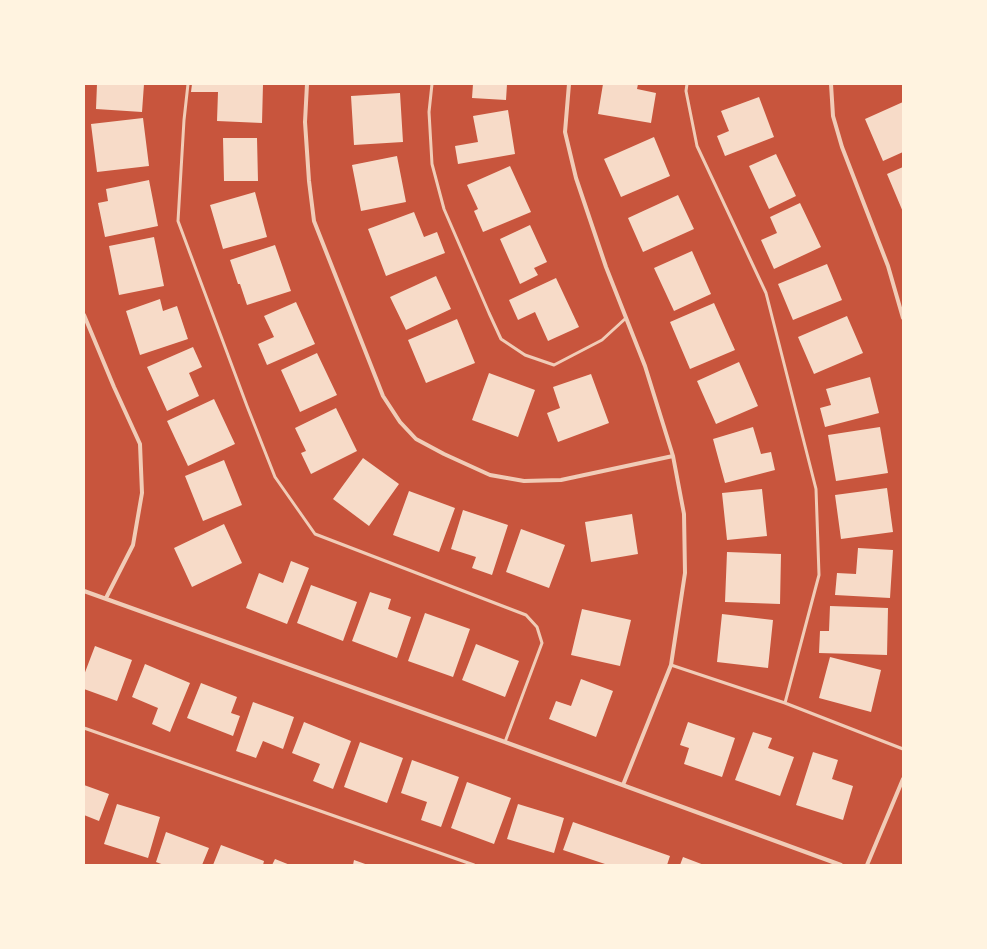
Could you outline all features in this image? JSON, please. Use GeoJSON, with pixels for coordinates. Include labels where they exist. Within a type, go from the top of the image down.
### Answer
{"type":"FeatureCollection","features":[{"type":"Feature","properties":{"kind":"street"},"geometry":{"type":"LineString","coordinates":[[307,84],[305,122],[309,181],[314,221],[383,396],[400,422],[416,439],[444,454],[490,475],[524,481],[562,480],[673,456]]}},
{"type":"Feature","properties":{"kind":"street"},"geometry":{"type":"LineString","coordinates":[[569,84],[565,132],[576,178],[606,267],[645,366],[673,456],[684,514],[685,573],[671,665],[623,785]]}},
{"type":"Feature","properties":{"kind":"street"},"geometry":{"type":"LineString","coordinates":[[831,84],[833,116],[842,147],[888,266],[903,318]]}},
{"type":"Feature","properties":{"kind":"street"},"geometry":{"type":"LineString","coordinates":[[84,315],[140,444],[142,493],[133,545],[106,598]]}},
{"type":"Feature","properties":{"kind":"street"},"geometry":{"type":"LineString","coordinates":[[84,590],[841,865]]}},
{"type":"Feature","properties":{"kind":"street"},"geometry":{"type":"LineString","coordinates":[[867,865],[903,779]]}},
{"type":"Feature","properties":{"kind":"lane"},"geometry":{"type":"LineString","coordinates":[[188,84],[184,120],[178,221],[247,406],[276,477],[315,534],[526,615],[537,627],[542,643],[505,742]]}},
{"type":"Feature","properties":{"kind":"lane"},"geometry":{"type":"LineString","coordinates":[[432,84],[429,112],[432,164],[444,209],[501,339],[525,355],[554,365],[602,340],[626,318]]}},
{"type":"Feature","properties":{"kind":"lane"},"geometry":{"type":"LineString","coordinates":[[687,84],[686,91],[697,146],[766,293],[816,489],[819,575],[785,703]]}},
{"type":"Feature","properties":{"kind":"lane"},"geometry":{"type":"LineString","coordinates":[[671,665],[785,703],[903,749]]}},
{"type":"Feature","properties":{"kind":"lane"},"geometry":{"type":"LineString","coordinates":[[84,728],[474,865]]}},
{"type":"Feature","properties":{"kind":"building"},"geometry":{"type":"Polygon","coordinates":[[[97,84],[144,84],[142,112],[96,109],[97,84]]]}},
{"type":"Feature","properties":{"kind":"building"},"geometry":{"type":"Polygon","coordinates":[[[192,84],[263,84],[262,123],[217,121],[218,92],[191,92],[192,84]]]}},
{"type":"Feature","properties":{"kind":"building"},"geometry":{"type":"Polygon","coordinates":[[[473,84],[507,84],[506,100],[472,98],[473,84]]]}},
{"type":"Feature","properties":{"kind":"building"},"geometry":{"type":"Polygon","coordinates":[[[603,84],[638,84],[637,89],[656,93],[651,123],[598,114],[603,84]]]}},
{"type":"Feature","properties":{"kind":"building"},"geometry":{"type":"Polygon","coordinates":[[[400,93],[403,142],[354,145],[351,96],[400,93]]]}},
{"type":"Feature","properties":{"kind":"building"},"geometry":{"type":"Polygon","coordinates":[[[759,97],[774,137],[725,156],[717,136],[729,131],[721,111],[759,97]]]}},
{"type":"Feature","properties":{"kind":"building"},"geometry":{"type":"Polygon","coordinates":[[[903,102],[903,152],[883,161],[865,119],[903,102]]]}},
{"type":"Feature","properties":{"kind":"building"},"geometry":{"type":"Polygon","coordinates":[[[508,110],[515,154],[458,164],[455,146],[478,142],[473,116],[508,110]]]}},
{"type":"Feature","properties":{"kind":"building"},"geometry":{"type":"Polygon","coordinates":[[[143,118],[149,166],[97,172],[91,124],[143,118]]]}},
{"type":"Feature","properties":{"kind":"building"},"geometry":{"type":"Polygon","coordinates":[[[654,137],[670,176],[621,197],[604,159],[654,137]]]}},
{"type":"Feature","properties":{"kind":"building"},"geometry":{"type":"Polygon","coordinates":[[[223,138],[257,138],[258,181],[224,181],[223,138]]]}},
{"type":"Feature","properties":{"kind":"building"},"geometry":{"type":"Polygon","coordinates":[[[776,154],[796,196],[769,209],[749,166],[776,154]]]}},
{"type":"Feature","properties":{"kind":"building"},"geometry":{"type":"Polygon","coordinates":[[[397,156],[406,202],[361,211],[352,165],[397,156]]]}},
{"type":"Feature","properties":{"kind":"building"},"geometry":{"type":"Polygon","coordinates":[[[510,166],[531,212],[483,232],[474,211],[478,209],[467,185],[510,166]]]}},
{"type":"Feature","properties":{"kind":"building"},"geometry":{"type":"Polygon","coordinates":[[[903,167],[903,212],[887,174],[903,167]]]}},
{"type":"Feature","properties":{"kind":"building"},"geometry":{"type":"Polygon","coordinates":[[[149,180],[158,226],[105,237],[98,203],[108,201],[106,189],[149,180]]]}},
{"type":"Feature","properties":{"kind":"building"},"geometry":{"type":"Polygon","coordinates":[[[255,192],[267,237],[223,249],[210,205],[255,192]]]}},
{"type":"Feature","properties":{"kind":"building"},"geometry":{"type":"Polygon","coordinates":[[[678,195],[694,229],[643,252],[628,218],[678,195]]]}},
{"type":"Feature","properties":{"kind":"building"},"geometry":{"type":"Polygon","coordinates":[[[800,203],[821,247],[774,269],[761,240],[777,233],[770,217],[800,203]]]}},
{"type":"Feature","properties":{"kind":"building"},"geometry":{"type":"Polygon","coordinates":[[[414,212],[424,237],[437,232],[445,253],[386,276],[368,229],[414,212]]]}},
{"type":"Feature","properties":{"kind":"building"},"geometry":{"type":"Polygon","coordinates":[[[530,225],[547,262],[534,268],[538,275],[520,284],[500,239],[530,225]]]}},
{"type":"Feature","properties":{"kind":"building"},"geometry":{"type":"Polygon","coordinates":[[[154,237],[164,286],[119,295],[109,246],[154,237]]]}},
{"type":"Feature","properties":{"kind":"building"},"geometry":{"type":"Polygon","coordinates":[[[275,245],[291,291],[247,305],[230,260],[275,245]]]}},
{"type":"Feature","properties":{"kind":"building"},"geometry":{"type":"Polygon","coordinates":[[[692,251],[711,294],[674,311],[654,268],[692,251]]]}},
{"type":"Feature","properties":{"kind":"building"},"geometry":{"type":"Polygon","coordinates":[[[827,264],[842,300],[793,320],[778,284],[827,264]]]}},
{"type":"Feature","properties":{"kind":"building"},"geometry":{"type":"Polygon","coordinates":[[[436,276],[451,309],[406,330],[390,297],[436,276]]]}},
{"type":"Feature","properties":{"kind":"building"},"geometry":{"type":"Polygon","coordinates":[[[556,278],[579,327],[548,341],[535,312],[518,320],[509,300],[556,278]]]}},
{"type":"Feature","properties":{"kind":"building"},"geometry":{"type":"Polygon","coordinates":[[[160,299],[163,311],[177,306],[188,339],[140,355],[126,311],[160,299]]]}},
{"type":"Feature","properties":{"kind":"building"},"geometry":{"type":"Polygon","coordinates":[[[296,302],[315,344],[267,365],[258,344],[274,337],[264,316],[296,302]]]}},
{"type":"Feature","properties":{"kind":"building"},"geometry":{"type":"Polygon","coordinates":[[[714,303],[735,350],[690,369],[670,322],[714,303]]]}},
{"type":"Feature","properties":{"kind":"building"},"geometry":{"type":"Polygon","coordinates":[[[847,316],[863,353],[814,374],[798,337],[847,316]]]}},
{"type":"Feature","properties":{"kind":"building"},"geometry":{"type":"Polygon","coordinates":[[[457,319],[475,363],[426,383],[408,340],[457,319]]]}},
{"type":"Feature","properties":{"kind":"building"},"geometry":{"type":"Polygon","coordinates":[[[193,347],[202,367],[189,373],[199,396],[167,411],[147,367],[193,347]]]}},
{"type":"Feature","properties":{"kind":"building"},"geometry":{"type":"Polygon","coordinates":[[[317,353],[337,395],[300,412],[281,370],[317,353]]]}},
{"type":"Feature","properties":{"kind":"building"},"geometry":{"type":"Polygon","coordinates":[[[739,362],[758,406],[716,424],[697,381],[739,362]]]}},
{"type":"Feature","properties":{"kind":"building"},"geometry":{"type":"Polygon","coordinates":[[[489,373],[535,390],[518,437],[472,420],[489,373]]]}},
{"type":"Feature","properties":{"kind":"building"},"geometry":{"type":"Polygon","coordinates":[[[591,374],[609,423],[558,442],[547,413],[560,408],[553,387],[591,374]]]}},
{"type":"Feature","properties":{"kind":"building"},"geometry":{"type":"Polygon","coordinates":[[[870,377],[879,413],[825,427],[820,408],[831,405],[826,389],[870,377]]]}},
{"type":"Feature","properties":{"kind":"building"},"geometry":{"type":"Polygon","coordinates":[[[214,399],[235,444],[188,466],[167,421],[214,399]]]}},
{"type":"Feature","properties":{"kind":"building"},"geometry":{"type":"Polygon","coordinates":[[[336,408],[357,451],[311,474],[301,453],[306,451],[295,428],[336,408]]]}},
{"type":"Feature","properties":{"kind":"building"},"geometry":{"type":"Polygon","coordinates":[[[753,427],[761,454],[771,452],[775,470],[725,483],[713,439],[753,427]]]}},
{"type":"Feature","properties":{"kind":"building"},"geometry":{"type":"Polygon","coordinates":[[[880,427],[888,473],[836,481],[828,435],[880,427]]]}},
{"type":"Feature","properties":{"kind":"building"},"geometry":{"type":"Polygon","coordinates":[[[363,458],[399,484],[369,526],[333,499],[363,458]]]}},
{"type":"Feature","properties":{"kind":"building"},"geometry":{"type":"Polygon","coordinates":[[[224,460],[242,505],[203,521],[185,476],[224,460]]]}},
{"type":"Feature","properties":{"kind":"building"},"geometry":{"type":"Polygon","coordinates":[[[887,488],[893,532],[841,539],[835,495],[887,488]]]}},
{"type":"Feature","properties":{"kind":"building"},"geometry":{"type":"Polygon","coordinates":[[[762,489],[767,536],[727,540],[722,493],[762,489]]]}},
{"type":"Feature","properties":{"kind":"building"},"geometry":{"type":"Polygon","coordinates":[[[409,491],[455,508],[439,552],[393,535],[409,491]]]}},
{"type":"Feature","properties":{"kind":"building"},"geometry":{"type":"Polygon","coordinates":[[[463,510],[508,525],[492,575],[472,568],[476,557],[451,549],[463,510]]]}},
{"type":"Feature","properties":{"kind":"building"},"geometry":{"type":"Polygon","coordinates":[[[632,514],[638,554],[591,562],[585,522],[632,514]]]}},
{"type":"Feature","properties":{"kind":"building"},"geometry":{"type":"Polygon","coordinates":[[[224,524],[242,563],[192,587],[174,548],[224,524]]]}},
{"type":"Feature","properties":{"kind":"building"},"geometry":{"type":"Polygon","coordinates":[[[521,529],[565,545],[549,588],[506,572],[521,529]]]}},
{"type":"Feature","properties":{"kind":"building"},"geometry":{"type":"Polygon","coordinates":[[[858,548],[893,550],[890,598],[835,595],[837,573],[856,574],[858,548]]]}},
{"type":"Feature","properties":{"kind":"building"},"geometry":{"type":"Polygon","coordinates":[[[727,552],[781,554],[780,604],[725,602],[727,552]]]}},
{"type":"Feature","properties":{"kind":"building"},"geometry":{"type":"Polygon","coordinates":[[[291,561],[309,568],[287,624],[246,608],[259,573],[283,583],[291,561]]]}},
{"type":"Feature","properties":{"kind":"building"},"geometry":{"type":"Polygon","coordinates":[[[311,585],[357,602],[343,641],[297,623],[311,585]]]}},
{"type":"Feature","properties":{"kind":"building"},"geometry":{"type":"Polygon","coordinates":[[[370,592],[391,599],[388,609],[411,617],[397,658],[352,641],[370,592]]]}},
{"type":"Feature","properties":{"kind":"building"},"geometry":{"type":"Polygon","coordinates":[[[830,606],[888,608],[887,655],[819,653],[820,631],[829,631],[830,606]]]}},
{"type":"Feature","properties":{"kind":"building"},"geometry":{"type":"Polygon","coordinates":[[[582,609],[631,620],[620,666],[571,655],[582,609]]]}},
{"type":"Feature","properties":{"kind":"building"},"geometry":{"type":"Polygon","coordinates":[[[425,613],[470,629],[453,677],[408,661],[425,613]]]}},
{"type":"Feature","properties":{"kind":"building"},"geometry":{"type":"Polygon","coordinates":[[[722,614],[773,620],[768,668],[717,662],[722,614]]]}},
{"type":"Feature","properties":{"kind":"building"},"geometry":{"type":"Polygon","coordinates":[[[476,644],[519,661],[505,697],[462,680],[476,644]]]}},
{"type":"Feature","properties":{"kind":"building"},"geometry":{"type":"Polygon","coordinates":[[[95,646],[132,660],[117,701],[84,689],[84,675],[95,646]]]}},
{"type":"Feature","properties":{"kind":"building"},"geometry":{"type":"Polygon","coordinates":[[[830,657],[881,670],[871,712],[819,698],[830,657]]]}},
{"type":"Feature","properties":{"kind":"building"},"geometry":{"type":"Polygon","coordinates":[[[145,664],[190,683],[170,732],[152,724],[158,708],[132,697],[145,664]]]}},
{"type":"Feature","properties":{"kind":"building"},"geometry":{"type":"Polygon","coordinates":[[[581,679],[613,691],[596,737],[549,719],[556,701],[571,706],[581,679]]]}},
{"type":"Feature","properties":{"kind":"building"},"geometry":{"type":"Polygon","coordinates":[[[201,683],[237,697],[231,713],[240,716],[233,736],[187,718],[201,683]]]}},
{"type":"Feature","properties":{"kind":"building"},"geometry":{"type":"Polygon","coordinates":[[[253,702],[294,717],[283,749],[263,741],[256,758],[236,751],[253,702]]]}},
{"type":"Feature","properties":{"kind":"building"},"geometry":{"type":"Polygon","coordinates":[[[304,722],[351,741],[333,789],[313,781],[320,764],[292,753],[304,722]]]}},
{"type":"Feature","properties":{"kind":"building"},"geometry":{"type":"Polygon","coordinates":[[[688,722],[735,738],[722,777],[684,764],[689,748],[680,745],[688,722]]]}},
{"type":"Feature","properties":{"kind":"building"},"geometry":{"type":"Polygon","coordinates":[[[753,732],[772,738],[768,748],[794,757],[780,796],[735,780],[753,732]]]}},
{"type":"Feature","properties":{"kind":"building"},"geometry":{"type":"Polygon","coordinates":[[[360,742],[403,758],[387,803],[344,787],[360,742]]]}},
{"type":"Feature","properties":{"kind":"building"},"geometry":{"type":"Polygon","coordinates":[[[813,752],[838,760],[832,779],[853,786],[843,820],[796,805],[813,752]]]}},
{"type":"Feature","properties":{"kind":"building"},"geometry":{"type":"Polygon","coordinates":[[[412,760],[459,777],[441,827],[421,820],[427,802],[401,793],[412,760]]]}},
{"type":"Feature","properties":{"kind":"building"},"geometry":{"type":"Polygon","coordinates":[[[467,782],[511,798],[494,844],[451,828],[467,782]]]}},
{"type":"Feature","properties":{"kind":"building"},"geometry":{"type":"Polygon","coordinates":[[[84,785],[109,794],[99,821],[84,815],[84,785]]]}},
{"type":"Feature","properties":{"kind":"building"},"geometry":{"type":"Polygon","coordinates":[[[117,804],[160,817],[148,858],[104,844],[117,804]]]}},
{"type":"Feature","properties":{"kind":"building"},"geometry":{"type":"Polygon","coordinates":[[[518,804],[564,818],[554,853],[507,839],[518,804]]]}},
{"type":"Feature","properties":{"kind":"building"},"geometry":{"type":"Polygon","coordinates":[[[573,822],[670,856],[667,865],[608,865],[563,850],[573,822]]]}},
{"type":"Feature","properties":{"kind":"building"},"geometry":{"type":"Polygon","coordinates":[[[166,832],[209,848],[202,865],[164,865],[156,862],[166,832]]]}},
{"type":"Feature","properties":{"kind":"building"},"geometry":{"type":"Polygon","coordinates":[[[221,845],[264,861],[263,865],[213,865],[221,845]]]}},
{"type":"Feature","properties":{"kind":"building"},"geometry":{"type":"Polygon","coordinates":[[[683,857],[704,865],[680,865],[683,857]]]}},
{"type":"Feature","properties":{"kind":"building"},"geometry":{"type":"Polygon","coordinates":[[[275,859],[290,865],[272,865],[275,859]]]}},
{"type":"Feature","properties":{"kind":"building"},"geometry":{"type":"Polygon","coordinates":[[[354,860],[368,865],[353,865],[354,860]]]}}]}
